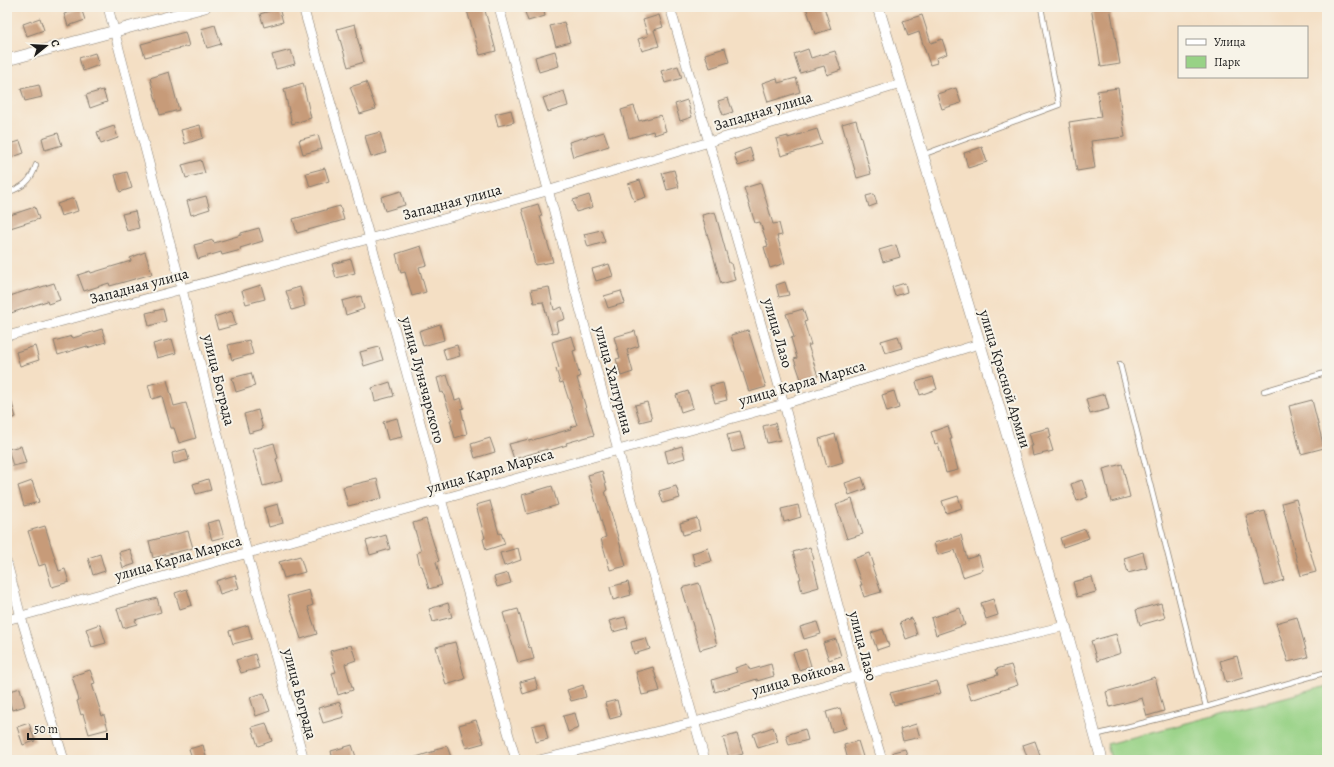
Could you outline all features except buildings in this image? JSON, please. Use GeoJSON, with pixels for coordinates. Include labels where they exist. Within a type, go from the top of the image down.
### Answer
{"type":"FeatureCollection","features":[{"type":"Feature","properties":{"kind":"street","name":"улица Бограда"},"geometry":{"type":"LineString","coordinates":[[108,7],[182,289],[247,553],[304,760]]}},
{"type":"Feature","properties":{"kind":"street"},"geometry":{"type":"LineString","coordinates":[[7,60],[205,7]]}},
{"type":"Feature","properties":{"kind":"street","name":"улица Луначарского"},"geometry":{"type":"LineString","coordinates":[[303,7],[370,239],[441,499],[516,760]]}},
{"type":"Feature","properties":{"kind":"street","name":"улица Халтурина"},"geometry":{"type":"LineString","coordinates":[[499,7],[618,450],[705,760]]}},
{"type":"Feature","properties":{"kind":"street","name":"улица Лазо"},"geometry":{"type":"LineString","coordinates":[[670,7],[784,404],[857,676],[882,760]]}},
{"type":"Feature","properties":{"kind":"street","name":"улица Красной Армии"},"geometry":{"type":"LineString","coordinates":[[878,7],[1064,626],[1102,760]]}},
{"type":"Feature","properties":{"kind":"street","name":"Западная улица"},"geometry":{"type":"LineString","coordinates":[[7,336],[547,190],[901,84]]}},
{"type":"Feature","properties":{"kind":"street","name":"улица Карла Маркса"},"geometry":{"type":"LineString","coordinates":[[7,620],[784,404],[979,344]]}},
{"type":"Feature","properties":{"kind":"street"},"geometry":{"type":"LineString","coordinates":[[7,563],[21,617],[64,760]]}},
{"type":"Feature","properties":{"kind":"street","name":"улица Войкова"},"geometry":{"type":"LineString","coordinates":[[539,760],[695,722],[857,676],[1064,626]]}},
{"type":"Feature","properties":{"kind":"lane"},"geometry":{"type":"LineString","coordinates":[[922,155],[1059,105],[1041,7]]}},
{"type":"Feature","properties":{"kind":"lane"},"geometry":{"type":"LineString","coordinates":[[7,193],[28,182],[36,165]]}},
{"type":"Feature","properties":{"kind":"lane"},"geometry":{"type":"LineString","coordinates":[[1120,364],[1206,707]]}},
{"type":"Feature","properties":{"kind":"lane"},"geometry":{"type":"LineString","coordinates":[[1264,391],[1325,374],[1327,379]]}},
{"type":"Feature","properties":{"kind":"lane"},"geometry":{"type":"LineString","coordinates":[[1095,735],[1206,707],[1327,672]]}},
{"type":"Feature","properties":{"kind":"green space"},"geometry":{"type":"Polygon","coordinates":[[[1327,686],[1327,760],[1111,760],[1107,744],[1327,686]]]}}]}
